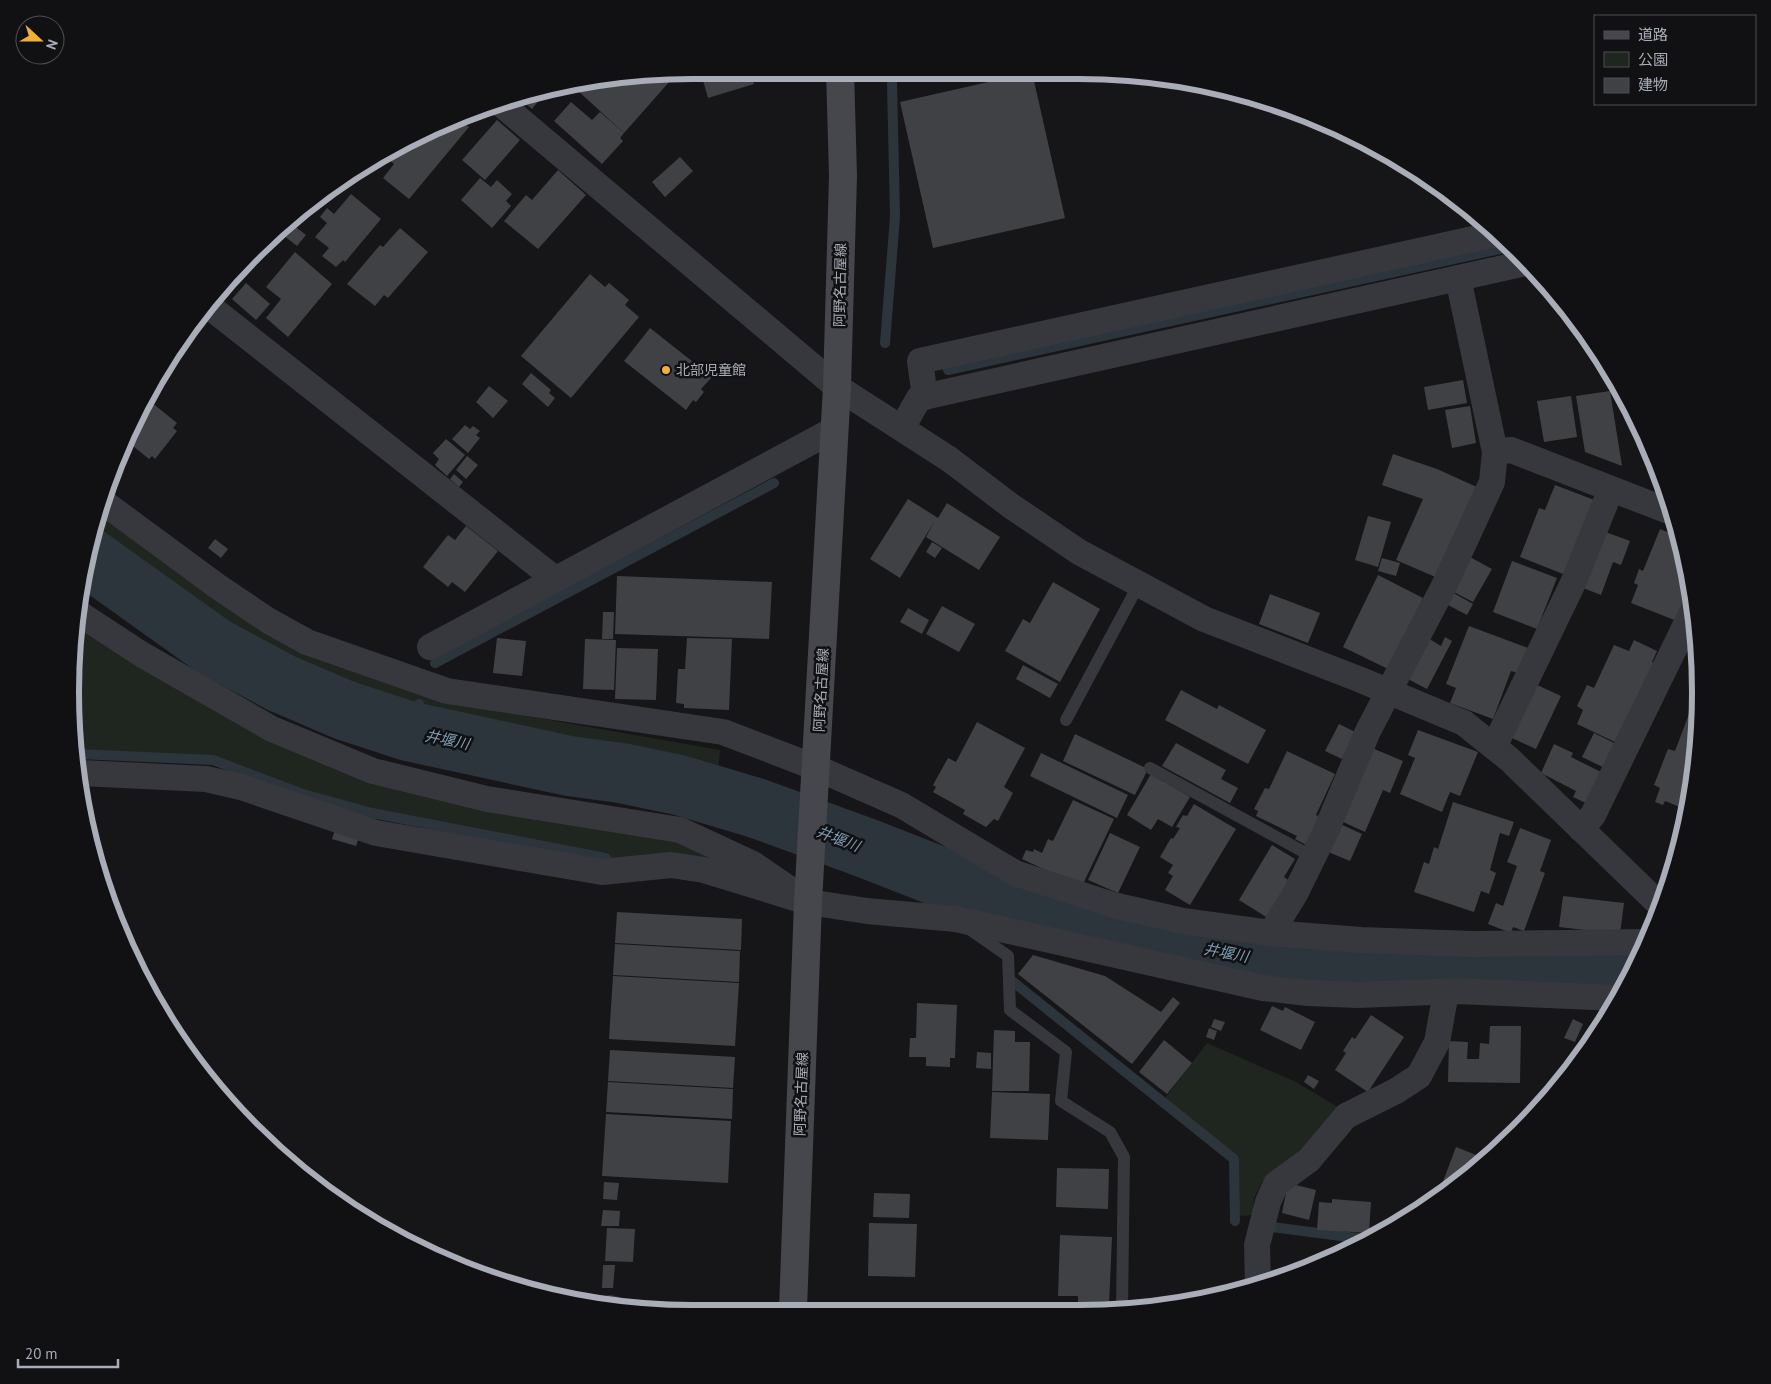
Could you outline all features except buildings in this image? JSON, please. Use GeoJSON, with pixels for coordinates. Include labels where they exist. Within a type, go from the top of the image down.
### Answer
{"type":"FeatureCollection","features":[{"type":"Feature","properties":{"kind":"main road","name":"阿野名古屋線"},"geometry":{"type":"LineString","coordinates":[[793,1305],[809,894],[838,387],[843,176],[840,79]]}},
{"type":"Feature","properties":{"kind":"street"},"geometry":{"type":"LineString","coordinates":[[506,108],[838,387],[949,458],[1011,506],[1079,552],[1204,619],[1464,723],[1494,747],[1656,901]]}},
{"type":"Feature","properties":{"kind":"street"},"geometry":{"type":"LineString","coordinates":[[925,397],[920,361],[1488,236]]}},
{"type":"Feature","properties":{"kind":"street"},"geometry":{"type":"LineString","coordinates":[[902,428],[919,398],[1519,265]]}},
{"type":"Feature","properties":{"kind":"street"},"geometry":{"type":"LineString","coordinates":[[1271,933],[1295,894],[1313,858],[1368,731],[1445,584],[1492,482],[1495,452],[1458,278]]}},
{"type":"Feature","properties":{"kind":"street"},"geometry":{"type":"LineString","coordinates":[[213,309],[555,579]]}},
{"type":"Feature","properties":{"kind":"street"},"geometry":{"type":"LineString","coordinates":[[430,647],[835,429]]}},
{"type":"Feature","properties":{"kind":"street"},"geometry":{"type":"LineString","coordinates":[[1495,452],[1511,450],[1664,509]]}},
{"type":"Feature","properties":{"kind":"street"},"geometry":{"type":"LineString","coordinates":[[1494,747],[1574,581],[1611,489]]}},
{"type":"Feature","properties":{"kind":"street"},"geometry":{"type":"LineString","coordinates":[[108,506],[217,586],[269,621],[307,642],[447,691],[723,732],[816,774],[901,805],[1015,873],[1113,905],[1183,921],[1271,933],[1361,940],[1472,944],[1639,942]]}},
{"type":"Feature","properties":{"kind":"street"},"geometry":{"type":"LineString","coordinates":[[84,616],[141,654],[272,729],[373,771],[487,799],[680,830],[753,864],[809,894]]}},
{"type":"Feature","properties":{"kind":"street"},"geometry":{"type":"LineString","coordinates":[[1581,829],[1593,815],[1688,621]]}},
{"type":"Feature","properties":{"kind":"street"},"geometry":{"type":"LineString","coordinates":[[84,773],[206,779],[320,812],[376,833],[602,872],[671,865],[704,870],[809,894],[867,911],[956,919],[1263,988],[1308,993],[1358,995],[1446,992],[1611,998]]}},
{"type":"Feature","properties":{"kind":"street"},"geometry":{"type":"LineString","coordinates":[[1258,1278],[1257,1245],[1268,1202],[1276,1184],[1309,1160],[1346,1116],[1396,1091],[1418,1076],[1437,1042],[1446,992]]}},
{"type":"Feature","properties":{"kind":"lane"},"geometry":{"type":"LineString","coordinates":[[1066,720],[1139,584]]}},
{"type":"Feature","properties":{"kind":"lane"},"geometry":{"type":"LineString","coordinates":[[1150,768],[1313,858]]}},
{"type":"Feature","properties":{"kind":"lane"},"geometry":{"type":"LineString","coordinates":[[956,919],[1008,956],[1010,1010],[1066,1052],[1061,1101],[1110,1132],[1124,1157],[1122,1304]]}},
{"type":"Feature","properties":{"kind":"green space"},"geometry":{"type":"Polygon","coordinates":[[[105,515],[237,612],[452,703],[720,750],[717,782],[538,750],[418,725],[425,706],[416,703],[408,721],[345,702],[285,674],[230,644],[95,553],[105,515]]]}},
{"type":"Feature","properties":{"kind":"green space"},"geometry":{"type":"Polygon","coordinates":[[[82,628],[279,745],[649,831],[739,869],[608,866],[608,853],[373,811],[305,790],[214,756],[82,750],[79,692],[82,628]]]}},
{"type":"Feature","properties":{"kind":"green space"},"geometry":{"type":"Polygon","coordinates":[[[1207,1043],[1294,1081],[1343,1110],[1307,1148],[1262,1182],[1254,1198],[1253,1215],[1239,1216],[1239,1158],[1165,1098],[1207,1043]]]}},
{"type":"Feature","properties":{"kind":"waterway"},"geometry":{"type":"LineString","coordinates":[[885,343],[895,217],[892,83]]}},
{"type":"Feature","properties":{"kind":"waterway"},"geometry":{"type":"LineString","coordinates":[[948,370],[1502,248]]}},
{"type":"Feature","properties":{"kind":"waterway"},"geometry":{"type":"LineString","coordinates":[[435,663],[774,483]]}},
{"type":"Feature","properties":{"kind":"waterway","name":"井堰川"},"geometry":{"type":"LineString","coordinates":[[94,561],[214,647],[281,683],[344,710],[408,731],[569,766],[621,773],[679,785],[756,808],[981,893],[1072,923],[1287,964],[1624,973]]}},
{"type":"Feature","properties":{"kind":"waterway"},"geometry":{"type":"LineString","coordinates":[[408,731],[419,704]]}},
{"type":"Feature","properties":{"kind":"waterway"},"geometry":{"type":"LineString","coordinates":[[82,754],[213,760],[303,794],[372,813],[606,858]]}},
{"type":"Feature","properties":{"kind":"waterway"},"geometry":{"type":"LineString","coordinates":[[1012,981],[1234,1159],[1235,1221]]}},
{"type":"Feature","properties":{"kind":"waterway"},"geometry":{"type":"LineString","coordinates":[[1272,1227],[1357,1238]]}},
{"type":"Feature","properties":{"kind":"place","name":"北部児童館"},"geometry":{"type":"Point","coordinates":[666,370]}}]}
